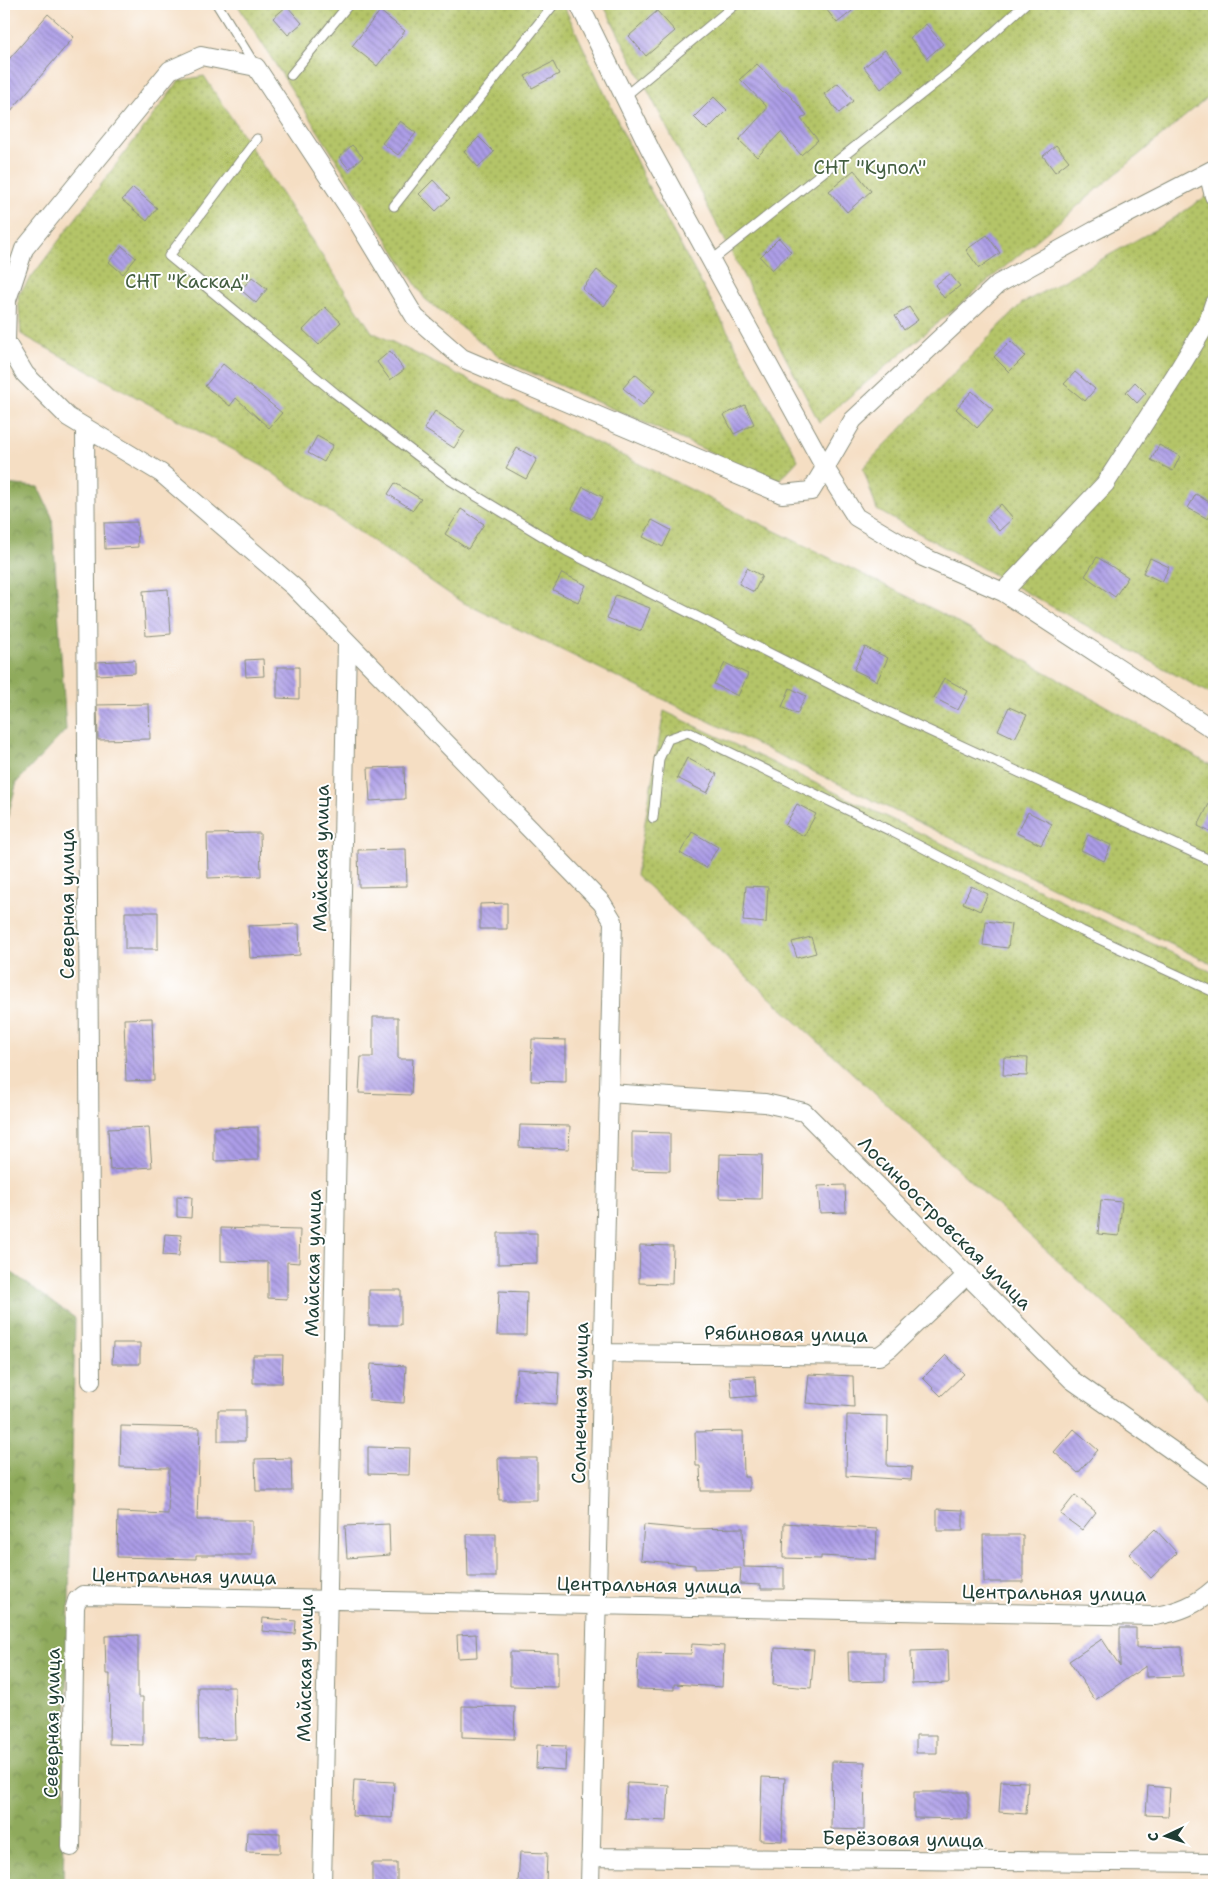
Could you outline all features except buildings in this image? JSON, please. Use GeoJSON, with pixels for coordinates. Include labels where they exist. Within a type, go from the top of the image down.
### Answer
{"type":"FeatureCollection","features":[{"type":"Feature","properties":{"kind":"street"},"geometry":{"type":"LineString","coordinates":[[580,4],[651,151],[824,468],[856,517],[923,557],[1003,592],[1214,730]]}},
{"type":"Feature","properties":{"kind":"street"},"geometry":{"type":"LineString","coordinates":[[347,642],[294,587],[161,473],[68,417],[25,374],[6,342],[7,300],[24,249],[170,70],[202,56],[256,67],[356,219],[415,317],[462,358],[782,494],[811,491],[853,420],[998,284],[1094,231],[1211,171],[1214,196]]}},
{"type":"Feature","properties":{"kind":"street"},"geometry":{"type":"LineString","coordinates":[[1003,592],[1105,484],[1176,374],[1208,320],[1214,303]]}},
{"type":"Feature","properties":{"kind":"street","name":"Северная улица"},"geometry":{"type":"LineString","coordinates":[[85,427],[91,1381]]}},
{"type":"Feature","properties":{"kind":"street","name":"Солнечная улица"},"geometry":{"type":"LineString","coordinates":[[347,642],[602,903],[612,921],[590,1885]]}},
{"type":"Feature","properties":{"kind":"street","name":"Майская улица"},"geometry":{"type":"LineString","coordinates":[[322,1885],[347,642]]}},
{"type":"Feature","properties":{"kind":"street","name":"Лосиноостровская улица"},"geometry":{"type":"LineString","coordinates":[[608,1093],[765,1103],[804,1112],[1072,1380],[1214,1480]]}},
{"type":"Feature","properties":{"kind":"street","name":"Рябиновая улица"},"geometry":{"type":"LineString","coordinates":[[602,1353],[879,1356],[890,1348],[968,1274]]}},
{"type":"Feature","properties":{"kind":"street","name":"Центральная улица"},"geometry":{"type":"LineString","coordinates":[[77,1600],[89,1595],[1155,1616],[1178,1612],[1200,1602],[1214,1589]]}},
{"type":"Feature","properties":{"kind":"street","name":"Северная улица"},"geometry":{"type":"LineString","coordinates":[[71,1847],[77,1600]]}},
{"type":"Feature","properties":{"kind":"street","name":"Берёзовая улица"},"geometry":{"type":"LineString","coordinates":[[590,1857],[1214,1863]]}},
{"type":"Feature","properties":{"kind":"lane"},"geometry":{"type":"LineString","coordinates":[[218,4],[256,67]]}},
{"type":"Feature","properties":{"kind":"lane"},"geometry":{"type":"LineString","coordinates":[[291,75],[349,4]]}},
{"type":"Feature","properties":{"kind":"lane"},"geometry":{"type":"LineString","coordinates":[[394,206],[554,4]]}},
{"type":"Feature","properties":{"kind":"lane"},"geometry":{"type":"LineString","coordinates":[[625,96],[736,4]]}},
{"type":"Feature","properties":{"kind":"lane"},"geometry":{"type":"LineString","coordinates":[[711,261],[957,66],[1024,4]]}},
{"type":"Feature","properties":{"kind":"lane"},"geometry":{"type":"LineString","coordinates":[[258,140],[169,256],[335,393],[442,474],[567,551],[798,668],[858,698],[1214,862]]}},
{"type":"Feature","properties":{"kind":"lane"},"geometry":{"type":"LineString","coordinates":[[653,818],[659,759],[668,739],[688,732],[889,830],[1082,931],[1214,992]]}},
{"type":"Feature","properties":{"kind":"green space"},"geometry":{"type":"Polygon","coordinates":[[[237,4],[563,4],[647,184],[798,460],[778,482],[507,362],[425,299],[237,4]]]}},
{"type":"Feature","properties":{"kind":"green space","name":"СНТ \"Купол\""},"geometry":{"type":"Polygon","coordinates":[[[603,4],[1214,4],[1214,92],[819,422],[603,4]]]}},
{"type":"Feature","properties":{"kind":"green space","name":"СНТ \"Каскад\""},"geometry":{"type":"Polygon","coordinates":[[[204,76],[372,332],[939,612],[1214,767],[1214,965],[460,601],[264,467],[21,334],[18,295],[179,81],[204,76]]]}},
{"type":"Feature","properties":{"kind":"green space"},"geometry":{"type":"Polygon","coordinates":[[[1214,191],[1214,696],[877,510],[863,468],[1021,304],[1167,223],[1214,191]]]}},
{"type":"Feature","properties":{"kind":"green space"},"geometry":{"type":"Polygon","coordinates":[[[4,484],[38,487],[52,517],[66,730],[17,782],[4,830],[4,484]]]}},
{"type":"Feature","properties":{"kind":"green space"},"geometry":{"type":"Polygon","coordinates":[[[664,711],[1214,973],[1214,1404],[636,875],[664,711]]]}},
{"type":"Feature","properties":{"kind":"green space"},"geometry":{"type":"Polygon","coordinates":[[[4,1267],[75,1318],[63,1885],[4,1885],[4,1267]]]}}]}
